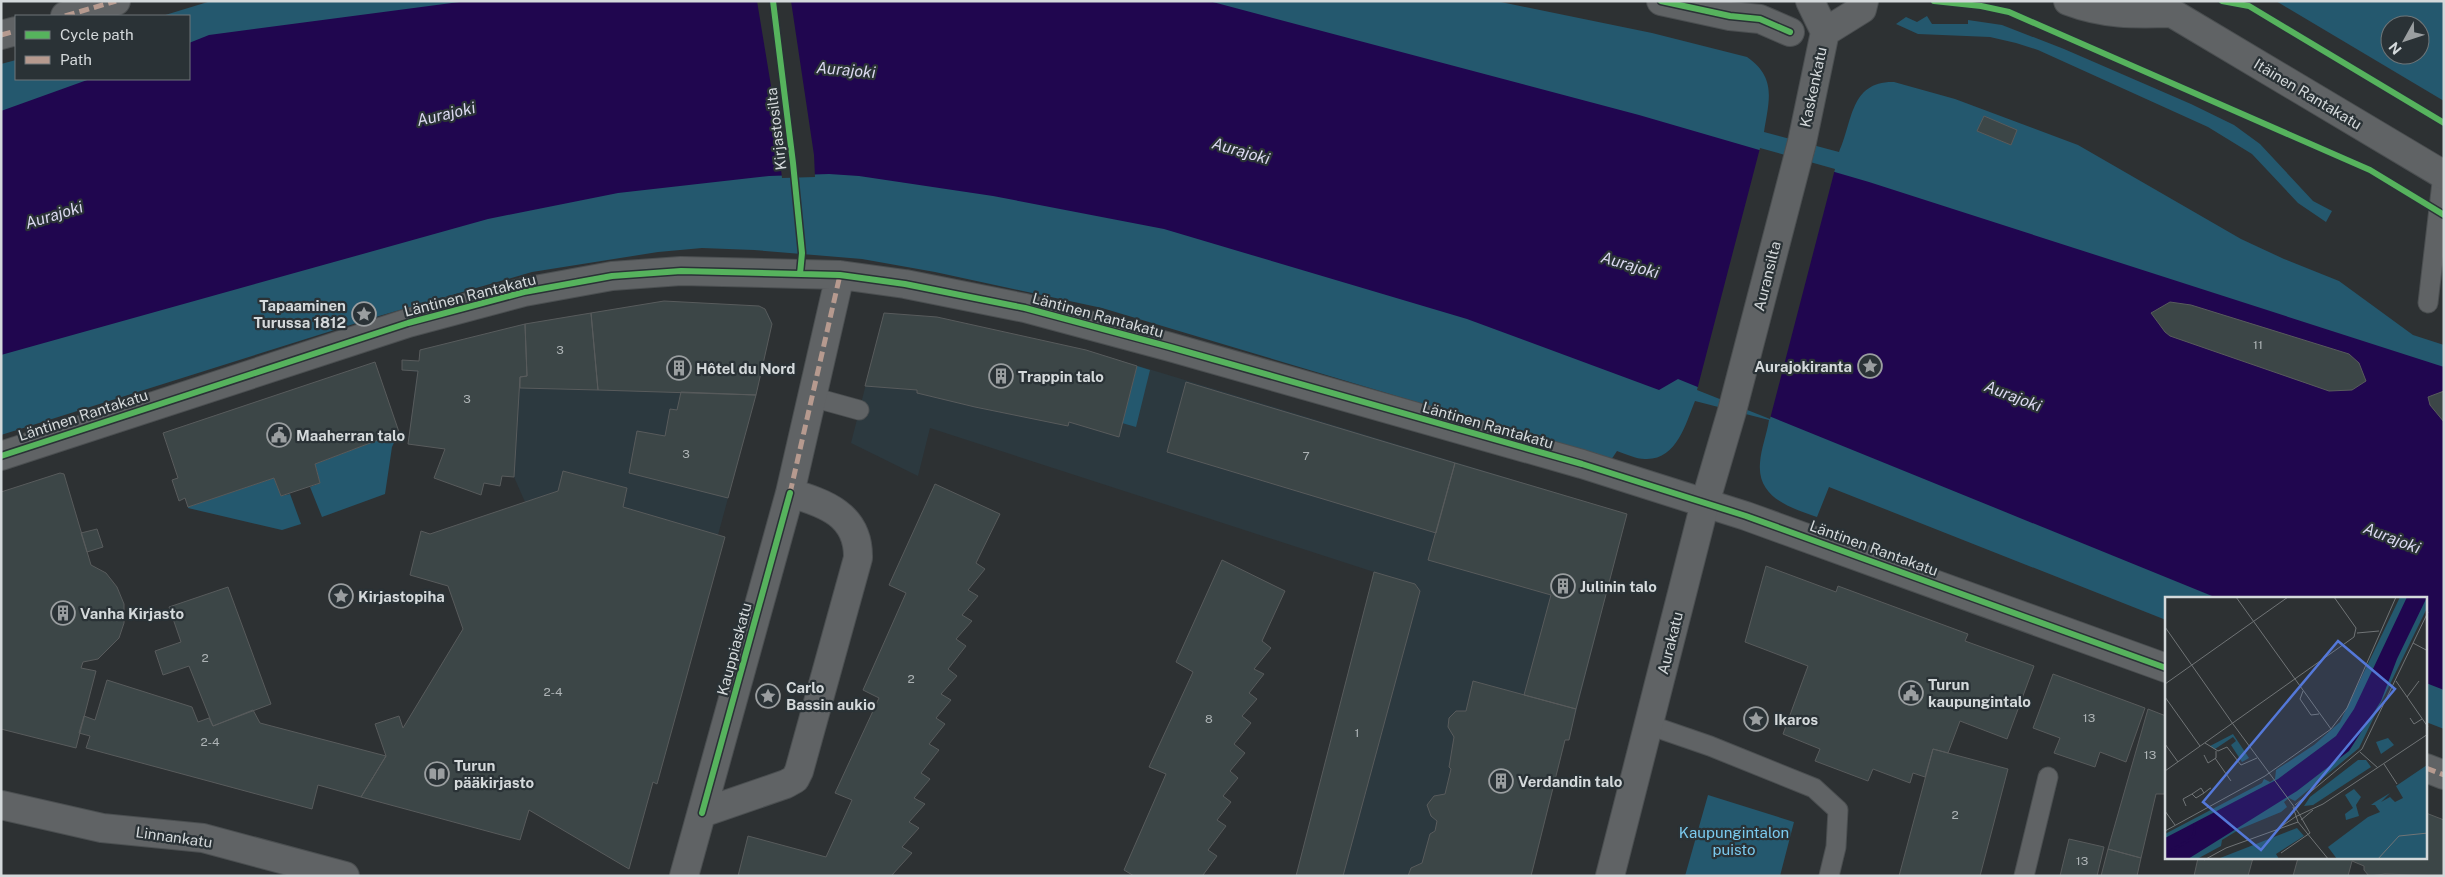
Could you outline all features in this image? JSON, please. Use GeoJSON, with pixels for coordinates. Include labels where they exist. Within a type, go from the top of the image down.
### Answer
{"type":"FeatureCollection","features":[{"type":"Feature","properties":{"kind":"street"},"geometry":{"type":"LineString","coordinates":[[68,15],[116,1]]}},
{"type":"Feature","properties":{"kind":"street"},"geometry":{"type":"LineString","coordinates":[[1661,1],[1730,16],[1760,19],[1790,32]]}},
{"type":"Feature","properties":{"kind":"street","name":"Kaskenkatu"},"geometry":{"type":"LineString","coordinates":[[1802,142],[1825,32],[1810,1]]}},
{"type":"Feature","properties":{"kind":"street","name":"Kaskenkatu"},"geometry":{"type":"LineString","coordinates":[[1825,32],[1862,9],[1864,1]]}},
{"type":"Feature","properties":{"kind":"street","name":"Itäinen Rantakatu"},"geometry":{"type":"LineString","coordinates":[[2068,1],[2086,8],[2116,14],[2168,7],[2443,175]]}},
{"type":"Feature","properties":{"kind":"street"},"geometry":{"type":"LineString","coordinates":[[1,35],[15,31]]}},
{"type":"Feature","properties":{"kind":"street","name":"Auransilta"},"geometry":{"type":"LineString","coordinates":[[1732,411],[1802,142]]}},
{"type":"Feature","properties":{"kind":"street","name":"Läntinen Rantakatu"},"geometry":{"type":"LineString","coordinates":[[1,456],[408,323],[524,292],[612,276],[682,271],[840,275],[905,284],[1052,315],[1572,462],[1780,528],[2165,668]]}},
{"type":"Feature","properties":{"kind":"street","name":"Kauppiaskatu"},"geometry":{"type":"LineString","coordinates":[[684,876],[790,493],[840,275]]}},
{"type":"Feature","properties":{"kind":"street","name":"Aurakatu"},"geometry":{"type":"LineString","coordinates":[[1610,876],[1705,503],[1732,411]]}},
{"type":"Feature","properties":{"kind":"street"},"geometry":{"type":"LineString","coordinates":[[702,813],[786,784],[795,779],[799,771],[856,568],[858,558],[857,539],[840,514],[819,501],[790,493]]}},
{"type":"Feature","properties":{"kind":"street"},"geometry":{"type":"LineString","coordinates":[[2428,769],[2444,775]]}},
{"type":"Feature","properties":{"kind":"street","name":"Linnankatu"},"geometry":{"type":"LineString","coordinates":[[1,805],[102,828],[203,838],[345,876]]}},
{"type":"Feature","properties":{"kind":"lane"},"geometry":{"type":"LineString","coordinates":[[2428,304],[2443,175]]}},
{"type":"Feature","properties":{"kind":"lane"},"geometry":{"type":"LineString","coordinates":[[812,397],[858,410]]}},
{"type":"Feature","properties":{"kind":"lane"},"geometry":{"type":"LineString","coordinates":[[1649,725],[1710,746],[1814,788],[1838,810],[1836,847],[1829,876]]}},
{"type":"Feature","properties":{"kind":"lane"},"geometry":{"type":"LineString","coordinates":[[2024,876],[2048,777]]}},
{"type":"Feature","properties":{"kind":"shaded area"},"geometry":{"type":"Polygon","coordinates":[[[664,301],[759,306],[768,313],[772,322],[756,395],[718,535],[623,507],[627,488],[564,471],[558,491],[525,502],[514,477],[502,476],[500,486],[484,483],[481,495],[460,486],[462,451],[408,444],[417,372],[402,370],[402,360],[419,361],[420,350],[525,324],[664,301]]]}},
{"type":"Feature","properties":{"kind":"shaded area"},"geometry":{"type":"Polygon","coordinates":[[[884,313],[1086,350],[1627,514],[1569,740],[1565,740],[1531,876],[1296,876],[1374,572],[930,428],[918,476],[851,443],[884,313]]]}},
{"type":"Feature","properties":{"kind":"green space","name":"Aurajokiranta"},"geometry":{"type":"Polygon","coordinates":[[[211,1],[1496,1],[1652,33],[1747,57],[1763,73],[1769,90],[1764,132],[1839,152],[1855,105],[1869,88],[1880,83],[1894,82],[1955,99],[2078,145],[2241,239],[2339,281],[2413,335],[2444,345],[2444,729],[2428,723],[2428,597],[2165,597],[2165,620],[1829,487],[1817,517],[1787,505],[1770,493],[1764,485],[1761,475],[1760,463],[1769,420],[1695,401],[1679,438],[1666,453],[1657,457],[1643,459],[1617,451],[1611,460],[1102,308],[935,272],[862,259],[754,250],[702,248],[658,252],[532,272],[379,316],[1,435],[1,64],[15,60],[15,80],[190,80],[190,15],[165,15],[211,1]]]}},
{"type":"Feature","properties":{"kind":"green space"},"geometry":{"type":"Polygon","coordinates":[[[2276,1],[2444,1],[2444,101],[2384,65],[2430,65],[2430,15],[2380,15],[2380,63],[2276,1]]]}},
{"type":"Feature","properties":{"kind":"green space"},"geometry":{"type":"Polygon","coordinates":[[[1927,16],[1932,24],[1968,24],[1968,20],[2002,25],[2064,49],[2191,104],[2234,125],[2260,144],[2313,201],[2332,211],[2326,222],[2298,203],[2252,154],[2208,127],[2038,50],[1990,37],[1918,34],[1896,24],[1906,17],[1917,22],[1927,16]]]}},
{"type":"Feature","properties":{"kind":"green space"},"geometry":{"type":"Polygon","coordinates":[[[1137,366],[1150,370],[1136,427],[1122,423],[1137,366]]]}},
{"type":"Feature","properties":{"kind":"green space"},"geometry":{"type":"Polygon","coordinates":[[[399,432],[392,447],[385,494],[322,517],[310,487],[320,483],[315,464],[399,432]]]}},
{"type":"Feature","properties":{"kind":"green space"},"geometry":{"type":"Polygon","coordinates":[[[274,478],[281,496],[290,494],[301,524],[282,530],[188,508],[188,507],[274,478]]]}},
{"type":"Feature","properties":{"kind":"green space","name":"Kaupungintalon puisto"},"geometry":{"type":"Polygon","coordinates":[[[1708,795],[1794,822],[1780,876],[1685,876],[1708,795]]]}},
{"type":"Feature","properties":{"kind":"water","name":"Aurajokiranta"},"geometry":{"type":"Polygon","coordinates":[[[467,1],[1209,1],[1639,115],[1869,182],[2444,367],[2444,690],[2428,684],[2428,597],[2215,597],[1678,379],[1659,390],[1467,319],[1164,229],[993,196],[859,176],[829,174],[769,176],[618,193],[488,219],[1,355],[1,111],[87,80],[190,80],[190,43],[209,35],[467,1]]]}},
{"type":"Feature","properties":{"kind":"pier"},"geometry":{"type":"Polygon","coordinates":[[[757,1],[791,1],[814,155],[815,177],[782,178],[772,92],[757,1]]]}},
{"type":"Feature","properties":{"kind":"pier"},"geometry":{"type":"Polygon","coordinates":[[[1760,148],[1835,169],[1770,419],[1697,390],[1760,148]]]}},
{"type":"Feature","properties":{"kind":"building"},"geometry":{"type":"Polygon","coordinates":[[[1984,116],[2017,130],[2011,145],[1977,131],[1984,116]]]}},
{"type":"Feature","properties":{"kind":"building","name":"Hôtel du Nord"},"geometry":{"type":"Polygon","coordinates":[[[664,301],[759,306],[765,309],[772,324],[756,395],[598,390],[591,313],[664,301]]]}},
{"type":"Feature","properties":{"kind":"building"},"geometry":{"type":"Polygon","coordinates":[[[2170,302],[2191,305],[2349,354],[2359,363],[2366,381],[2352,390],[2329,391],[2170,336],[2151,313],[2170,302]]]}},
{"type":"Feature","properties":{"kind":"building"},"geometry":{"type":"Polygon","coordinates":[[[591,313],[598,390],[520,388],[520,377],[527,376],[525,324],[591,313]]]}},
{"type":"Feature","properties":{"kind":"building","name":"Trappin talo"},"geometry":{"type":"Polygon","coordinates":[[[884,313],[937,317],[1086,350],[1137,366],[1119,437],[1069,422],[1068,426],[975,407],[917,393],[917,390],[865,386],[884,313]]]}},
{"type":"Feature","properties":{"kind":"building"},"geometry":{"type":"Polygon","coordinates":[[[525,324],[527,376],[520,377],[514,477],[502,476],[500,486],[484,483],[481,495],[434,478],[445,449],[408,444],[418,371],[402,370],[402,360],[419,361],[420,350],[525,324]]]}},
{"type":"Feature","properties":{"kind":"building","name":"Maaherran talo"},"geometry":{"type":"Polygon","coordinates":[[[375,362],[399,432],[315,464],[320,483],[281,496],[274,478],[188,507],[185,498],[179,501],[172,480],[178,478],[163,433],[375,362]]]}},
{"type":"Feature","properties":{"kind":"building"},"geometry":{"type":"Polygon","coordinates":[[[1186,382],[1455,463],[1436,533],[1167,452],[1186,382]]]}},
{"type":"Feature","properties":{"kind":"building"},"geometry":{"type":"Polygon","coordinates":[[[2444,391],[2444,422],[2430,405],[2428,397],[2444,391]]]}},
{"type":"Feature","properties":{"kind":"building"},"geometry":{"type":"Polygon","coordinates":[[[681,392],[756,395],[728,498],[629,473],[637,431],[665,436],[670,409],[677,410],[681,392]]]}},
{"type":"Feature","properties":{"kind":"building","name":"Julinin talo"},"geometry":{"type":"Polygon","coordinates":[[[1455,463],[1627,514],[1576,709],[1524,695],[1551,595],[1428,560],[1455,463]]]}},
{"type":"Feature","properties":{"kind":"building"},"geometry":{"type":"Polygon","coordinates":[[[563,471],[627,488],[623,507],[725,537],[657,784],[653,782],[629,869],[529,810],[520,840],[361,797],[386,756],[375,724],[399,716],[403,728],[463,629],[448,586],[410,575],[421,531],[430,534],[558,491],[563,471]]]}},
{"type":"Feature","properties":{"kind":"building","name":"Vanha Kirjasto"},"geometry":{"type":"Polygon","coordinates":[[[60,473],[64,474],[91,565],[106,573],[117,587],[124,604],[124,623],[119,638],[98,659],[83,662],[81,668],[96,671],[76,748],[1,729],[1,492],[60,473]]]}},
{"type":"Feature","properties":{"kind":"building"},"geometry":{"type":"Polygon","coordinates":[[[935,484],[1000,514],[976,563],[985,569],[968,590],[978,596],[962,615],[972,621],[956,639],[966,646],[948,669],[957,676],[941,694],[951,700],[936,718],[945,724],[929,744],[939,750],[921,773],[930,779],[914,798],[925,804],[909,822],[919,828],[902,847],[912,853],[892,875],[897,876],[738,876],[748,836],[826,857],[852,800],[835,793],[879,698],[863,690],[906,593],[889,585],[935,484]]]}},
{"type":"Feature","properties":{"kind":"building"},"geometry":{"type":"Polygon","coordinates":[[[97,529],[103,547],[87,552],[81,533],[97,529]]]}},
{"type":"Feature","properties":{"kind":"building"},"geometry":{"type":"Polygon","coordinates":[[[1222,560],[1285,591],[1262,641],[1271,648],[1254,669],[1264,674],[1249,693],[1257,699],[1242,716],[1251,723],[1234,744],[1245,753],[1230,771],[1238,778],[1223,796],[1231,802],[1217,820],[1226,826],[1208,850],[1217,856],[1203,875],[1205,876],[1134,876],[1124,870],[1166,774],[1149,767],[1193,672],[1176,662],[1222,560]]]}},
{"type":"Feature","properties":{"kind":"building","name":"Turun kaupungintalo"},"geometry":{"type":"Polygon","coordinates":[[[1766,566],[1836,592],[1838,586],[1968,634],[1965,641],[2034,666],[2007,739],[1960,721],[1948,753],[1933,749],[1925,777],[1913,773],[1910,783],[1873,769],[1868,781],[1815,761],[1820,749],[1783,734],[1808,666],[1745,642],[1766,566]]]}},
{"type":"Feature","properties":{"kind":"building"},"geometry":{"type":"Polygon","coordinates":[[[1374,572],[1415,584],[1420,591],[1343,876],[1296,876],[1374,572]]]}},
{"type":"Feature","properties":{"kind":"building"},"geometry":{"type":"Polygon","coordinates":[[[228,587],[271,704],[213,726],[189,666],[163,675],[155,651],[181,642],[169,607],[228,587]]]}},
{"type":"Feature","properties":{"kind":"building"},"geometry":{"type":"Polygon","coordinates":[[[2053,674],[2145,708],[2126,762],[2100,752],[2095,767],[2054,753],[2060,738],[2033,728],[2053,674]]]}},
{"type":"Feature","properties":{"kind":"building"},"geometry":{"type":"Polygon","coordinates":[[[107,680],[192,707],[198,722],[209,718],[213,726],[253,710],[260,723],[386,756],[361,797],[318,785],[312,809],[86,748],[90,736],[79,733],[84,716],[95,720],[107,680]]]}},
{"type":"Feature","properties":{"kind":"building","name":"Verdandin talo"},"geometry":{"type":"Polygon","coordinates":[[[1473,681],[1576,709],[1569,740],[1565,740],[1531,876],[1408,876],[1411,868],[1422,863],[1430,834],[1435,831],[1437,821],[1431,816],[1427,805],[1434,796],[1445,794],[1451,769],[1449,767],[1454,737],[1448,727],[1449,718],[1456,711],[1466,711],[1473,681]]]}},
{"type":"Feature","properties":{"kind":"building"},"geometry":{"type":"Polygon","coordinates":[[[2148,709],[2165,716],[2165,794],[2156,794],[2141,858],[2108,849],[2148,709]]]}},
{"type":"Feature","properties":{"kind":"building"},"geometry":{"type":"Polygon","coordinates":[[[1933,749],[2008,769],[1980,876],[1899,876],[1933,749]]]}},
{"type":"Feature","properties":{"kind":"building"},"geometry":{"type":"Polygon","coordinates":[[[2428,814],[2444,820],[2444,876],[2385,874],[2369,876],[2364,870],[2364,866],[2352,861],[2348,876],[2293,876],[2297,860],[2428,860],[2428,814]]]}},
{"type":"Feature","properties":{"kind":"building"},"geometry":{"type":"Polygon","coordinates":[[[2069,839],[2104,847],[2097,876],[2060,876],[2069,839]]]}},
{"type":"Feature","properties":{"kind":"building"},"geometry":{"type":"Polygon","coordinates":[[[2108,849],[2141,858],[2137,876],[2101,876],[2108,849]]]}},
{"type":"Feature","properties":{"kind":"building"},"geometry":{"type":"Polygon","coordinates":[[[2198,860],[2252,860],[2248,876],[2194,876],[2198,860]]]}},
{"type":"Feature","properties":{"kind":"marked path"},"geometry":{"type":"LineString","coordinates":[[68,15],[116,1]]}},
{"type":"Feature","properties":{"kind":"marked path"},"geometry":{"type":"LineString","coordinates":[[1,35],[15,31]]}},
{"type":"Feature","properties":{"kind":"marked path"},"geometry":{"type":"LineString","coordinates":[[790,493],[840,275]]}},
{"type":"Feature","properties":{"kind":"marked path"},"geometry":{"type":"LineString","coordinates":[[2428,769],[2444,775]]}},
{"type":"Feature","properties":{"kind":"cycle path","name":"Kirjastosilta"},"geometry":{"type":"LineString","coordinates":[[773,1],[802,253],[800,274]]}},
{"type":"Feature","properties":{"kind":"cycle path"},"geometry":{"type":"LineString","coordinates":[[1661,1],[1730,16],[1760,19],[1790,32]]}},
{"type":"Feature","properties":{"kind":"cycle path"},"geometry":{"type":"LineString","coordinates":[[1934,1],[1981,6],[2009,12],[2370,170],[2444,215]]}},
{"type":"Feature","properties":{"kind":"cycle path"},"geometry":{"type":"LineString","coordinates":[[2222,1],[2249,6],[2444,123]]}},
{"type":"Feature","properties":{"kind":"cycle path"},"geometry":{"type":"LineString","coordinates":[[1,456],[408,323],[524,292],[612,276],[681,271],[840,275],[905,284],[1025,308],[1170,347],[1582,464],[1746,516],[2165,668]]}},
{"type":"Feature","properties":{"kind":"cycle path"},"geometry":{"type":"LineString","coordinates":[[702,813],[790,493]]}},
{"type":"Feature","properties":{"kind":"place","name":"Tapaaminen Turussa 1812"},"geometry":{"type":"Point","coordinates":[364,314]}},
{"type":"Feature","properties":{"kind":"place","name":"Aurajokiranta"},"geometry":{"type":"Point","coordinates":[1870,366]}},
{"type":"Feature","properties":{"kind":"place","name":"Hôtel du Nord"},"geometry":{"type":"Point","coordinates":[679,368]}},
{"type":"Feature","properties":{"kind":"place","name":"Trappin talo"},"geometry":{"type":"Point","coordinates":[1001,376]}},
{"type":"Feature","properties":{"kind":"place","name":"Maaherran talo"},"geometry":{"type":"Point","coordinates":[279,435]}},
{"type":"Feature","properties":{"kind":"place","name":"Julinin talo"},"geometry":{"type":"Point","coordinates":[1563,586]}},
{"type":"Feature","properties":{"kind":"place","name":"Kirjastopiha"},"geometry":{"type":"Point","coordinates":[341,596]}},
{"type":"Feature","properties":{"kind":"place","name":"Vanha Kirjasto"},"geometry":{"type":"Point","coordinates":[63,613]}},
{"type":"Feature","properties":{"kind":"place","name":"Turun kaupungintalo"},"geometry":{"type":"Point","coordinates":[1911,693]}},
{"type":"Feature","properties":{"kind":"place","name":"Carlo Bassin aukio"},"geometry":{"type":"Point","coordinates":[768,696]}},
{"type":"Feature","properties":{"kind":"place","name":"Ikaros"},"geometry":{"type":"Point","coordinates":[1756,719]}},
{"type":"Feature","properties":{"kind":"place","name":"Turun pääkirjasto"},"geometry":{"type":"Point","coordinates":[437,774]}},
{"type":"Feature","properties":{"kind":"place","name":"Verdandin talo"},"geometry":{"type":"Point","coordinates":[1501,781]}},
{"type":"Feature","properties":{"kind":"water label","name":"Aurajoki"},"geometry":{"type":"Point","coordinates":[846,70]}},
{"type":"Feature","properties":{"kind":"water label","name":"Aurajoki"},"geometry":{"type":"Point","coordinates":[446,114]}},
{"type":"Feature","properties":{"kind":"water label","name":"Aurajoki"},"geometry":{"type":"Point","coordinates":[1241,151]}},
{"type":"Feature","properties":{"kind":"water label","name":"Aurajoki"},"geometry":{"type":"Point","coordinates":[54,215]}},
{"type":"Feature","properties":{"kind":"water label","name":"Aurajoki"},"geometry":{"type":"Point","coordinates":[1630,265]}},
{"type":"Feature","properties":{"kind":"water label","name":"Aurajoki"},"geometry":{"type":"Point","coordinates":[2013,396]}},
{"type":"Feature","properties":{"kind":"water label","name":"Aurajoki"},"geometry":{"type":"Point","coordinates":[2392,538]}}]}
